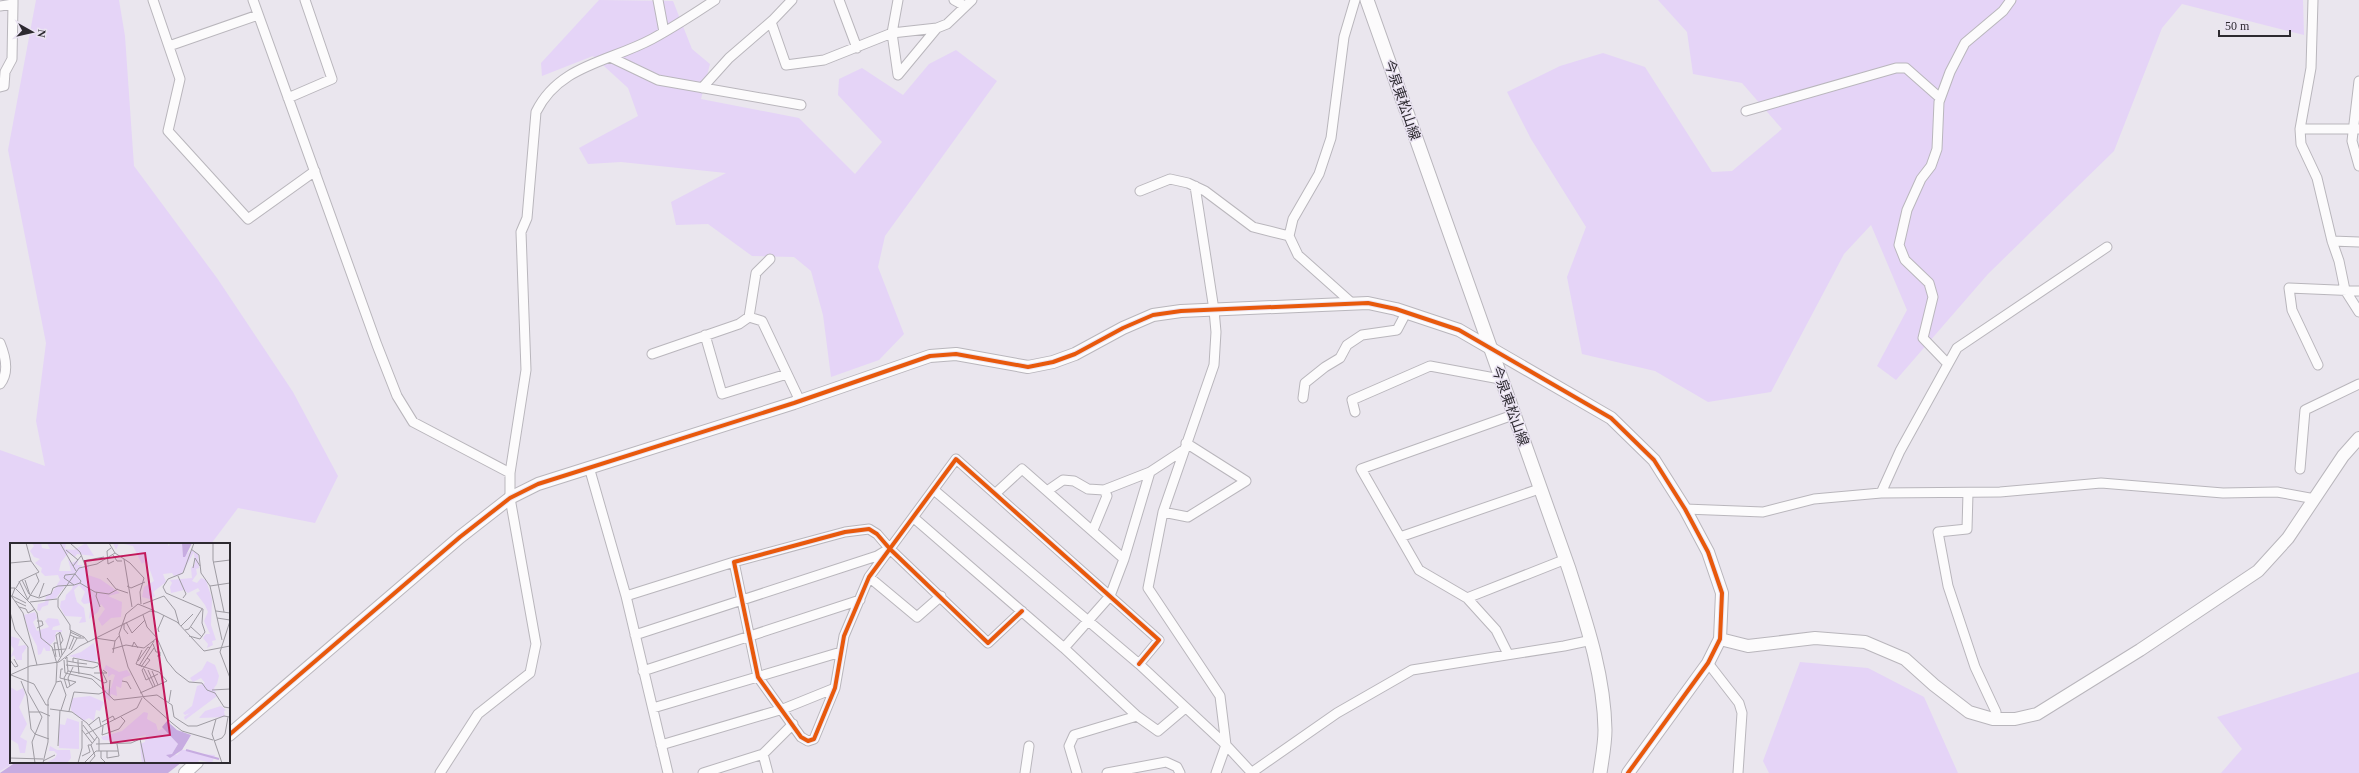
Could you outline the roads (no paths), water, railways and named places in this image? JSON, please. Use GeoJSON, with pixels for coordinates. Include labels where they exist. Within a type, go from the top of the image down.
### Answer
{"type":"FeatureCollection","features":[{"type":"Feature","properties":{"kind":"main road","name":"今泉東松山線"},"geometry":{"type":"LineString","coordinates":[[1367,0],[1539,489],[1566,559],[1592,640],[1602,692],[1605,732],[1600,773]]}},
{"type":"Feature","properties":{"kind":"street"},"geometry":{"type":"LineString","coordinates":[[153,0],[180,80],[168,131],[248,219],[315,172]]}},
{"type":"Feature","properties":{"kind":"street"},"geometry":{"type":"LineString","coordinates":[[253,0],[377,346],[405,412],[413,422],[510,473]]}},
{"type":"Feature","properties":{"kind":"street"},"geometry":{"type":"LineString","coordinates":[[288,98],[332,79],[305,0]]}},
{"type":"Feature","properties":{"kind":"street"},"geometry":{"type":"LineString","coordinates":[[658,0],[664,32]]}},
{"type":"Feature","properties":{"kind":"street"},"geometry":{"type":"LineString","coordinates":[[440,773],[478,714],[530,673],[536,644],[510,498],[510,473],[526,370],[521,232],[527,218],[536,112],[542,99],[552,87],[571,74],[664,32],[715,0]]}},
{"type":"Feature","properties":{"kind":"street"},"geometry":{"type":"LineString","coordinates":[[702,88],[729,58],[774,20],[792,0]]}},
{"type":"Feature","properties":{"kind":"street"},"geometry":{"type":"LineString","coordinates":[[839,0],[857,48]]}},
{"type":"Feature","properties":{"kind":"street"},"geometry":{"type":"LineString","coordinates":[[898,0],[892,33],[898,75],[937,28]]}},
{"type":"Feature","properties":{"kind":"street"},"geometry":{"type":"LineString","coordinates":[[954,0],[968,3]]}},
{"type":"Feature","properties":{"kind":"street"},"geometry":{"type":"LineString","coordinates":[[1354,304],[1298,255],[1289,236],[1293,219],[1318,174],[1331,138],[1344,37],[1355,0]]}},
{"type":"Feature","properties":{"kind":"street"},"geometry":{"type":"LineString","coordinates":[[1948,364],[1923,338],[1933,297],[1929,283],[1905,260],[1899,245],[1907,210],[1921,179],[1931,166],[1937,150],[1940,98],[1965,43],[2002,11],[2011,0]]}},
{"type":"Feature","properties":{"kind":"street"},"geometry":{"type":"LineString","coordinates":[[2313,0],[2311,68],[2300,129],[2301,144],[2317,178],[2332,241],[2339,261],[2345,290],[2359,312]]}},
{"type":"Feature","properties":{"kind":"street"},"geometry":{"type":"LineString","coordinates":[[0,6],[13,2],[12,59],[4,72],[4,86],[0,87]]}},
{"type":"Feature","properties":{"kind":"street"},"geometry":{"type":"LineString","coordinates":[[774,20],[771,22],[786,65],[824,60],[892,33],[937,28],[946,24],[968,3]]}},
{"type":"Feature","properties":{"kind":"street"},"geometry":{"type":"LineString","coordinates":[[169,46],[258,15]]}},
{"type":"Feature","properties":{"kind":"street"},"geometry":{"type":"LineString","coordinates":[[610,57],[658,80],[801,105]]}},
{"type":"Feature","properties":{"kind":"street"},"geometry":{"type":"LineString","coordinates":[[1746,111],[1896,68],[1906,68],[1940,98]]}},
{"type":"Feature","properties":{"kind":"street"},"geometry":{"type":"LineString","coordinates":[[2359,80],[2356,129],[2352,141],[2359,166]]}},
{"type":"Feature","properties":{"kind":"street"},"geometry":{"type":"LineString","coordinates":[[2300,129],[2356,129]]}},
{"type":"Feature","properties":{"kind":"street"},"geometry":{"type":"LineString","coordinates":[[1140,191],[1170,179],[1195,186],[1205,191],[1253,227],[1289,236]]}},
{"type":"Feature","properties":{"kind":"street"},"geometry":{"type":"LineString","coordinates":[[1195,186],[1214,310],[1216,332],[1214,365],[1184,447],[1163,512],[1148,588],[1220,696],[1226,746],[1216,773]]}},
{"type":"Feature","properties":{"kind":"street"},"geometry":{"type":"LineString","coordinates":[[2332,241],[2359,242]]}},
{"type":"Feature","properties":{"kind":"street"},"geometry":{"type":"LineString","coordinates":[[1881,493],[1900,450],[1957,348],[2107,247]]}},
{"type":"Feature","properties":{"kind":"street"},"geometry":{"type":"LineString","coordinates":[[652,354],[739,324],[749,317],[756,273],[770,259]]}},
{"type":"Feature","properties":{"kind":"street"},"geometry":{"type":"LineString","coordinates":[[2318,365],[2292,310],[2289,288],[2359,292]]}},
{"type":"Feature","properties":{"kind":"street"},"geometry":{"type":"LineString","coordinates":[[230,734],[460,537],[510,498],[538,484],[800,401],[930,356],[956,354],[1028,367],[1053,362],[1075,354],[1123,328],[1153,315],[1180,311],[1368,303],[1406,313],[1459,330],[1488,345],[1611,418],[1654,460],[1685,509],[1708,552],[1722,593],[1720,639],[1708,663],[1628,773]]}},
{"type":"Feature","properties":{"kind":"street"},"geometry":{"type":"LineString","coordinates":[[1303,398],[1305,383],[1325,367],[1340,358],[1347,345],[1362,335],[1397,330],[1406,313]]}},
{"type":"Feature","properties":{"kind":"street"},"geometry":{"type":"LineString","coordinates":[[749,317],[762,321],[800,401]]}},
{"type":"Feature","properties":{"kind":"street"},"geometry":{"type":"LineString","coordinates":[[705,335],[722,394],[787,374]]}},
{"type":"Feature","properties":{"kind":"street"},"geometry":{"type":"LineString","coordinates":[[0,342],[6,361],[5,374],[0,384]]}},
{"type":"Feature","properties":{"kind":"street"},"geometry":{"type":"LineString","coordinates":[[1355,412],[1352,400],[1430,366],[1500,379]]}},
{"type":"Feature","properties":{"kind":"street"},"geometry":{"type":"LineString","coordinates":[[2300,469],[2305,410],[2359,384]]}},
{"type":"Feature","properties":{"kind":"street"},"geometry":{"type":"LineString","coordinates":[[1508,654],[1496,630],[1467,598],[1419,570],[1361,469],[1513,415]]}},
{"type":"Feature","properties":{"kind":"street"},"geometry":{"type":"LineString","coordinates":[[1720,639],[1748,646],[1815,638],[1865,642],[1905,659],[1969,712],[1993,719],[2015,719],[2037,714],[2140,650],[2258,571],[2288,538],[2343,456],[2359,438]]}},
{"type":"Feature","properties":{"kind":"street"},"geometry":{"type":"LineString","coordinates":[[1047,491],[1064,480],[1074,481],[1088,488],[1104,490],[1150,472],[1184,447]]}},
{"type":"Feature","properties":{"kind":"street"},"geometry":{"type":"LineString","coordinates":[[1163,512],[1188,517],[1246,481],[1184,447]]}},
{"type":"Feature","properties":{"kind":"street"},"geometry":{"type":"LineString","coordinates":[[734,562],[758,677],[783,709],[801,737],[808,741],[814,739],[835,688],[841,652],[847,630],[869,577],[914,518],[956,459],[996,493],[1159,640],[1139,664]]}},
{"type":"Feature","properties":{"kind":"street"},"geometry":{"type":"LineString","coordinates":[[589,467],[626,596],[668,773]]}},
{"type":"Feature","properties":{"kind":"street"},"geometry":{"type":"LineString","coordinates":[[996,493],[1022,469],[1093,530],[1124,559]]}},
{"type":"Feature","properties":{"kind":"street"},"geometry":{"type":"LineString","coordinates":[[1064,648],[1110,596],[1124,559],[1150,472]]}},
{"type":"Feature","properties":{"kind":"street"},"geometry":{"type":"LineString","coordinates":[[1685,509],[1763,512],[1814,499],[1881,493],[2000,492],[2101,483],[2223,493],[2277,492],[2315,499]]}},
{"type":"Feature","properties":{"kind":"street"},"geometry":{"type":"LineString","coordinates":[[1400,537],[1539,489]]}},
{"type":"Feature","properties":{"kind":"street"},"geometry":{"type":"LineString","coordinates":[[934,490],[1087,622],[1139,664],[1184,709],[1226,746],[1251,773],[1336,713],[1412,670],[1592,640]]}},
{"type":"Feature","properties":{"kind":"street"},"geometry":{"type":"LineString","coordinates":[[1093,530],[1107,496],[1104,490]]}},
{"type":"Feature","properties":{"kind":"street"},"geometry":{"type":"LineString","coordinates":[[1968,493],[1967,529],[1938,532],[1948,586],[1975,667],[1996,712],[1993,719]]}},
{"type":"Feature","properties":{"kind":"street"},"geometry":{"type":"LineString","coordinates":[[914,518],[1064,648],[1137,716],[1158,731],[1184,709]]}},
{"type":"Feature","properties":{"kind":"street"},"geometry":{"type":"LineString","coordinates":[[626,596],[734,562],[845,532],[869,529],[877,534],[890,549],[941,596],[988,643],[1022,612]]}},
{"type":"Feature","properties":{"kind":"street"},"geometry":{"type":"LineString","coordinates":[[635,634],[877,556],[890,549]]}},
{"type":"Feature","properties":{"kind":"street"},"geometry":{"type":"LineString","coordinates":[[1467,598],[1566,559]]}},
{"type":"Feature","properties":{"kind":"street"},"geometry":{"type":"LineString","coordinates":[[869,577],[917,617],[941,596]]}},
{"type":"Feature","properties":{"kind":"street"},"geometry":{"type":"LineString","coordinates":[[643,671],[860,600]]}},
{"type":"Feature","properties":{"kind":"street"},"geometry":{"type":"LineString","coordinates":[[653,708],[841,652]]}},
{"type":"Feature","properties":{"kind":"street"},"geometry":{"type":"LineString","coordinates":[[1708,663],[1739,703],[1738,773]]}},
{"type":"Feature","properties":{"kind":"street"},"geometry":{"type":"LineString","coordinates":[[661,746],[783,709],[835,688]]}},
{"type":"Feature","properties":{"kind":"street"},"geometry":{"type":"LineString","coordinates":[[1077,773],[1069,746],[1074,735],[1137,716]]}},
{"type":"Feature","properties":{"kind":"street"},"geometry":{"type":"LineString","coordinates":[[703,773],[763,754],[793,724]]}},
{"type":"Feature","properties":{"kind":"street"},"geometry":{"type":"LineString","coordinates":[[1025,773],[1029,746]]}},
{"type":"Feature","properties":{"kind":"street"},"geometry":{"type":"LineString","coordinates":[[763,754],[768,773]]}},
{"type":"Feature","properties":{"kind":"street"},"geometry":{"type":"LineString","coordinates":[[1107,773],[1166,762],[1177,767],[1180,773]]}},
{"type":"Feature","properties":{"kind":"street"},"geometry":{"type":"LineString","coordinates":[[185,773],[196,763]]}}]}
